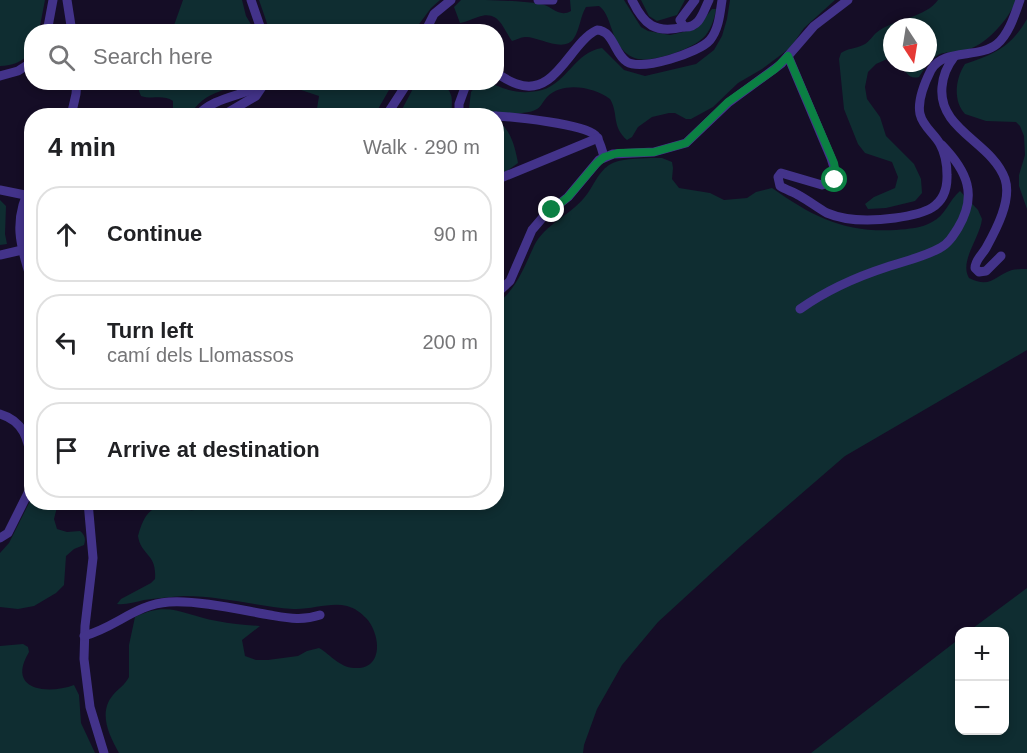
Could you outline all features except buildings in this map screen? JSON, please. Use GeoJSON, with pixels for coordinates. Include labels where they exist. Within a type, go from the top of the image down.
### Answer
{"type":"FeatureCollection","features":[{"type":"Feature","properties":{"kind":"street"},"geometry":{"type":"LineString","coordinates":[[48,24],[53,0]]}},
{"type":"Feature","properties":{"kind":"street"},"geometry":{"type":"LineString","coordinates":[[67,0],[71,24]]}},
{"type":"Feature","properties":{"kind":"street"},"geometry":{"type":"LineString","coordinates":[[251,0],[259,24]]}},
{"type":"Feature","properties":{"kind":"street"},"geometry":{"type":"LineString","coordinates":[[429,24],[434,15],[451,0]]}},
{"type":"Feature","properties":{"kind":"street"},"geometry":{"type":"LineString","coordinates":[[538,0],[553,0]]}},
{"type":"Feature","properties":{"kind":"street"},"geometry":{"type":"LineString","coordinates":[[632,0],[639,15],[646,23],[668,29],[690,27],[697,23],[709,0]]}},
{"type":"Feature","properties":{"kind":"street"},"geometry":{"type":"LineString","coordinates":[[684,27],[680,23],[681,17],[695,0]]}},
{"type":"Feature","properties":{"kind":"street"},"geometry":{"type":"LineString","coordinates":[[504,77],[520,85],[546,81],[559,70],[581,42],[597,30],[602,30],[607,34],[620,56],[633,65],[647,65],[678,56],[704,46],[711,40],[717,26],[722,0]]}},
{"type":"Feature","properties":{"kind":"street"},"geometry":{"type":"LineString","coordinates":[[504,286],[510,280],[532,230],[544,216],[568,197],[604,157],[618,153],[654,152],[686,143],[728,102],[775,69],[814,26],[848,0]]}},
{"type":"Feature","properties":{"kind":"street"},"geometry":{"type":"LineString","coordinates":[[800,309],[843,284],[933,252],[949,240],[965,214],[969,191],[963,173],[952,156],[923,123],[920,104],[925,85],[934,66],[940,61],[978,53],[996,45],[1005,35],[1020,0]]}},
{"type":"Feature","properties":{"kind":"street"},"geometry":{"type":"LineString","coordinates":[[788,56],[836,174],[832,182],[822,185],[781,173],[777,180],[782,188],[798,194],[827,213],[846,218],[883,219],[925,212],[940,201],[947,185],[946,165],[939,141]]}},
{"type":"Feature","properties":{"kind":"street"},"geometry":{"type":"LineString","coordinates":[[954,57],[945,70],[942,86],[946,112],[993,160],[1002,172],[1006,184],[1002,213],[993,234],[975,263],[975,268],[979,272],[986,271],[1001,256]]}},
{"type":"Feature","properties":{"kind":"street"},"geometry":{"type":"LineString","coordinates":[[0,76],[24,67]]}},
{"type":"Feature","properties":{"kind":"street"},"geometry":{"type":"LineString","coordinates":[[72,108],[76,90]]}},
{"type":"Feature","properties":{"kind":"street"},"geometry":{"type":"LineString","coordinates":[[206,108],[212,103],[251,90]]}},
{"type":"Feature","properties":{"kind":"street"},"geometry":{"type":"LineString","coordinates":[[236,108],[256,96],[260,90]]}},
{"type":"Feature","properties":{"kind":"street"},"geometry":{"type":"LineString","coordinates":[[391,108],[403,90]]}},
{"type":"Feature","properties":{"kind":"street"},"geometry":{"type":"LineString","coordinates":[[459,108],[464,90]]}},
{"type":"Feature","properties":{"kind":"street"},"geometry":{"type":"LineString","coordinates":[[504,117],[537,121],[594,134],[598,138],[604,157]]}},
{"type":"Feature","properties":{"kind":"street"},"geometry":{"type":"LineString","coordinates":[[504,177],[598,138]]}},
{"type":"Feature","properties":{"kind":"street"},"geometry":{"type":"LineString","coordinates":[[0,190],[24,195]]}},
{"type":"Feature","properties":{"kind":"street"},"geometry":{"type":"LineString","coordinates":[[24,202],[19,220],[24,256]]}},
{"type":"Feature","properties":{"kind":"street"},"geometry":{"type":"LineString","coordinates":[[0,255],[22,250]]}},
{"type":"Feature","properties":{"kind":"street"},"geometry":{"type":"LineString","coordinates":[[0,414],[14,420],[24,430]]}},
{"type":"Feature","properties":{"kind":"street"},"geometry":{"type":"LineString","coordinates":[[0,538],[8,533],[24,501]]}},
{"type":"Feature","properties":{"kind":"street"},"geometry":{"type":"LineString","coordinates":[[89,510],[93,558],[84,636],[84,659],[92,716],[104,753]]}},
{"type":"Feature","properties":{"kind":"street"},"geometry":{"type":"LineString","coordinates":[[84,636],[145,606],[169,602],[200,603],[298,620],[320,615]]}},
{"type":"Feature","properties":{"kind":"green space"},"geometry":{"type":"Polygon","coordinates":[[[0,0],[45,0],[40,24],[24,24],[24,58],[0,66],[0,0]]]}},
{"type":"Feature","properties":{"kind":"green space"},"geometry":{"type":"Polygon","coordinates":[[[183,0],[242,0],[251,24],[174,24],[183,0]]]}},
{"type":"Feature","properties":{"kind":"green space"},"geometry":{"type":"Polygon","coordinates":[[[259,0],[440,0],[419,24],[267,24],[259,0]]]}},
{"type":"Feature","properties":{"kind":"green space"},"geometry":{"type":"Polygon","coordinates":[[[461,0],[501,0],[545,5],[556,11],[567,13],[571,11],[570,0],[624,0],[641,27],[648,31],[670,35],[696,29],[712,9],[716,9],[710,29],[698,42],[672,54],[653,59],[638,59],[628,54],[619,45],[606,15],[599,6],[586,7],[574,38],[570,43],[564,44],[530,37],[512,41],[504,29],[504,24],[495,18],[485,15],[460,23],[454,7],[461,0]]]}},
{"type":"Feature","properties":{"kind":"green space"},"geometry":{"type":"Polygon","coordinates":[[[641,0],[685,0],[677,15],[657,21],[649,16],[641,0]]]}},
{"type":"Feature","properties":{"kind":"green space"},"geometry":{"type":"Polygon","coordinates":[[[730,0],[835,0],[804,28],[790,48],[738,83],[713,107],[691,119],[675,113],[652,117],[638,127],[632,137],[627,140],[619,130],[610,99],[587,89],[570,87],[561,89],[547,97],[537,109],[529,112],[504,114],[504,108],[469,108],[473,90],[504,88],[528,92],[542,90],[558,81],[585,55],[602,48],[624,70],[645,76],[696,64],[714,50],[722,36],[730,0]]]}},
{"type":"Feature","properties":{"kind":"green space"},"geometry":{"type":"Polygon","coordinates":[[[938,0],[1017,0],[1002,24],[980,44],[963,51],[944,53],[937,56],[937,18],[908,18],[933,6],[938,0]]]}},
{"type":"Feature","properties":{"kind":"green space"},"geometry":{"type":"Polygon","coordinates":[[[1027,19],[1027,209],[1019,186],[1019,175],[1025,155],[1024,136],[1020,126],[1016,122],[986,121],[965,114],[957,96],[957,83],[965,64],[985,57],[1008,43],[1027,19]]]}},
{"type":"Feature","properties":{"kind":"green space"},"geometry":{"type":"Polygon","coordinates":[[[883,28],[883,61],[868,72],[865,87],[867,99],[880,117],[886,136],[914,164],[921,179],[922,193],[915,201],[886,208],[868,209],[865,204],[874,197],[895,188],[898,177],[892,162],[865,153],[858,144],[844,109],[839,59],[841,53],[863,45],[883,28]]]}},
{"type":"Feature","properties":{"kind":"green space"},"geometry":{"type":"Polygon","coordinates":[[[906,72],[922,72],[915,78],[906,72]]]}},
{"type":"Feature","properties":{"kind":"green space"},"geometry":{"type":"Polygon","coordinates":[[[225,90],[210,95],[195,108],[173,108],[173,101],[169,99],[141,96],[139,91],[225,90]]]}},
{"type":"Feature","properties":{"kind":"green space"},"geometry":{"type":"Polygon","coordinates":[[[301,90],[389,90],[379,108],[317,108],[319,96],[301,90]]]}},
{"type":"Feature","properties":{"kind":"green space"},"geometry":{"type":"Polygon","coordinates":[[[412,90],[449,90],[452,97],[452,108],[403,108],[412,90]]]}},
{"type":"Feature","properties":{"kind":"green space"},"geometry":{"type":"Polygon","coordinates":[[[504,127],[514,145],[518,163],[504,172],[504,127]]]}},
{"type":"Feature","properties":{"kind":"green space"},"geometry":{"type":"Polygon","coordinates":[[[662,158],[672,162],[672,179],[679,188],[710,193],[724,200],[747,198],[756,192],[772,188],[816,215],[845,226],[861,229],[896,230],[924,226],[940,216],[960,191],[978,210],[982,219],[968,257],[969,278],[988,282],[1012,270],[1027,269],[1027,350],[845,456],[742,545],[658,622],[622,665],[597,709],[583,753],[119,753],[109,731],[106,709],[113,695],[129,677],[129,645],[135,617],[147,612],[176,610],[222,622],[260,626],[242,640],[245,656],[256,660],[298,656],[319,648],[339,663],[354,668],[364,667],[371,663],[377,650],[377,641],[371,625],[360,613],[347,606],[293,609],[184,596],[117,604],[121,599],[155,579],[154,564],[142,548],[138,536],[144,519],[152,510],[504,510],[504,298],[514,285],[534,246],[544,232],[584,198],[605,168],[618,161],[662,158]]]}},
{"type":"Feature","properties":{"kind":"green space"},"geometry":{"type":"Polygon","coordinates":[[[0,200],[6,206],[7,244],[0,245],[0,200]]]}},
{"type":"Feature","properties":{"kind":"green space"},"geometry":{"type":"Polygon","coordinates":[[[26,510],[56,510],[54,519],[57,529],[67,532],[80,531],[85,537],[84,545],[74,549],[66,556],[64,585],[56,593],[34,606],[18,609],[0,607],[0,553],[9,543],[26,510]]]}},
{"type":"Feature","properties":{"kind":"green space"},"geometry":{"type":"Polygon","coordinates":[[[1027,588],[1027,753],[811,753],[955,642],[955,735],[1009,735],[1009,627],[974,627],[1027,588]]]}},
{"type":"Feature","properties":{"kind":"green space"},"geometry":{"type":"Polygon","coordinates":[[[23,644],[28,647],[29,652],[23,665],[26,682],[42,689],[74,685],[79,695],[81,723],[95,753],[0,753],[0,646],[23,644]]]}},
{"type":"Feature","properties":{"kind":"route"},"geometry":{"type":"LineString","coordinates":[[552,210],[574,191],[604,157],[618,153],[667,150],[686,143],[728,102],[775,69],[788,56],[834,163],[835,180]]}}]}
